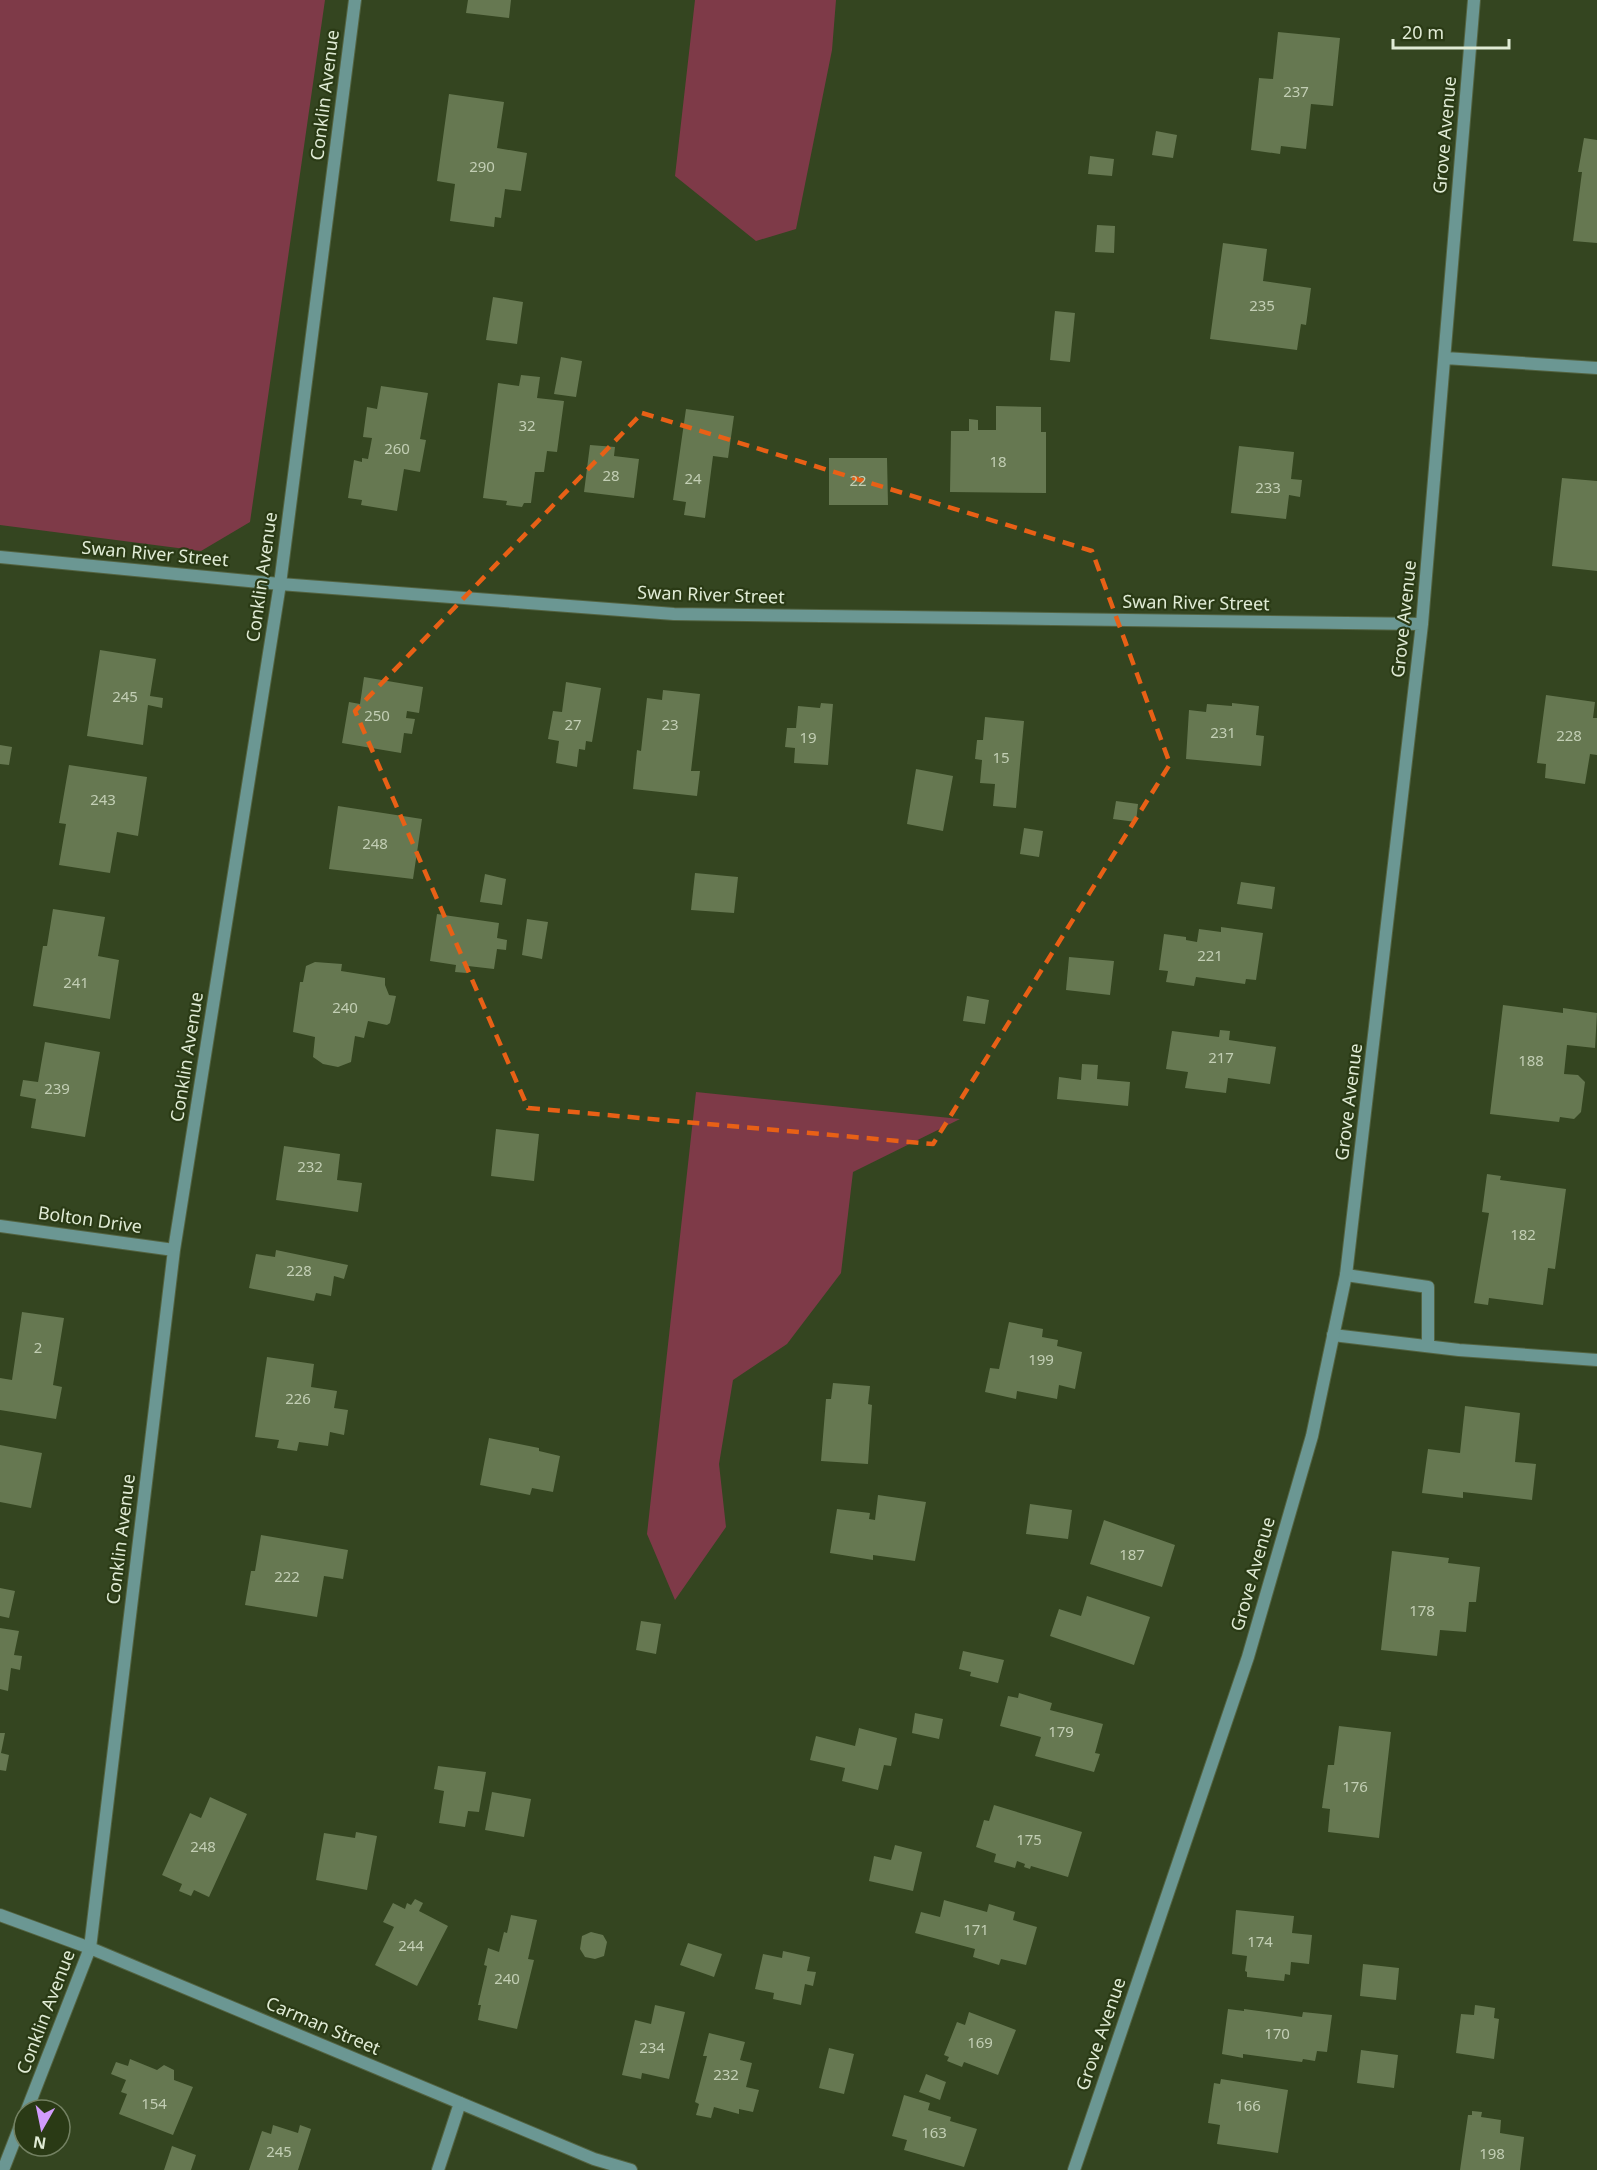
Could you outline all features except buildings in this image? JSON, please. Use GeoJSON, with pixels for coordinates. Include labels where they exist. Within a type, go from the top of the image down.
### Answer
{"type":"FeatureCollection","features":[{"type":"Feature","properties":{"kind":"street","name":"Conklin Avenue"},"geometry":{"type":"LineString","coordinates":[[32,2098],[90,1948],[174,1250],[280,584],[355,0]]}},
{"type":"Feature","properties":{"kind":"street","name":"Grove Avenue"},"geometry":{"type":"LineString","coordinates":[[1074,2170],[1248,1657],[1312,1436],[1346,1275],[1422,624],[1474,0]]}},
{"type":"Feature","properties":{"kind":"street"},"geometry":{"type":"LineString","coordinates":[[1445,358],[1597,368]]}},
{"type":"Feature","properties":{"kind":"street","name":"Swan River Street"},"geometry":{"type":"LineString","coordinates":[[0,557],[280,584],[674,614],[1422,624]]}},
{"type":"Feature","properties":{"kind":"street","name":"Bolton Drive"},"geometry":{"type":"LineString","coordinates":[[0,1226],[174,1250]]}},
{"type":"Feature","properties":{"kind":"street"},"geometry":{"type":"LineString","coordinates":[[1346,1275],[1428,1287],[1428,1346]]}},
{"type":"Feature","properties":{"kind":"street"},"geometry":{"type":"LineString","coordinates":[[1333,1335],[1459,1350],[1597,1360]]}},
{"type":"Feature","properties":{"kind":"street","name":"Carman Street"},"geometry":{"type":"LineString","coordinates":[[0,1915],[90,1948],[594,2159],[631,2170]]}},
{"type":"Feature","properties":{"kind":"street"},"geometry":{"type":"LineString","coordinates":[[438,2170],[460,2103]]}},
{"type":"Feature","properties":{"kind":"street"},"geometry":{"type":"LineString","coordinates":[[3,2170],[12,2147]]}},
{"type":"Feature","properties":{"kind":"highlighted area"},"geometry":{"type":"Polygon","coordinates":[[[642,413],[1092,551],[1170,764],[933,1144],[528,1108],[355,711],[642,413]]]}},
{"type":"Feature","properties":{"kind":"shaded area"},"geometry":{"type":"Polygon","coordinates":[[[0,0],[325,0],[250,522],[201,551],[0,525],[0,0]]]}},
{"type":"Feature","properties":{"kind":"shaded area"},"geometry":{"type":"Polygon","coordinates":[[[695,0],[836,0],[832,50],[796,229],[756,241],[675,176],[695,0]]]}},
{"type":"Feature","properties":{"kind":"shaded area"},"geometry":{"type":"Polygon","coordinates":[[[696,1092],[960,1119],[853,1172],[841,1273],[787,1344],[733,1380],[719,1464],[726,1527],[675,1600],[647,1534],[696,1092]]]}}]}
